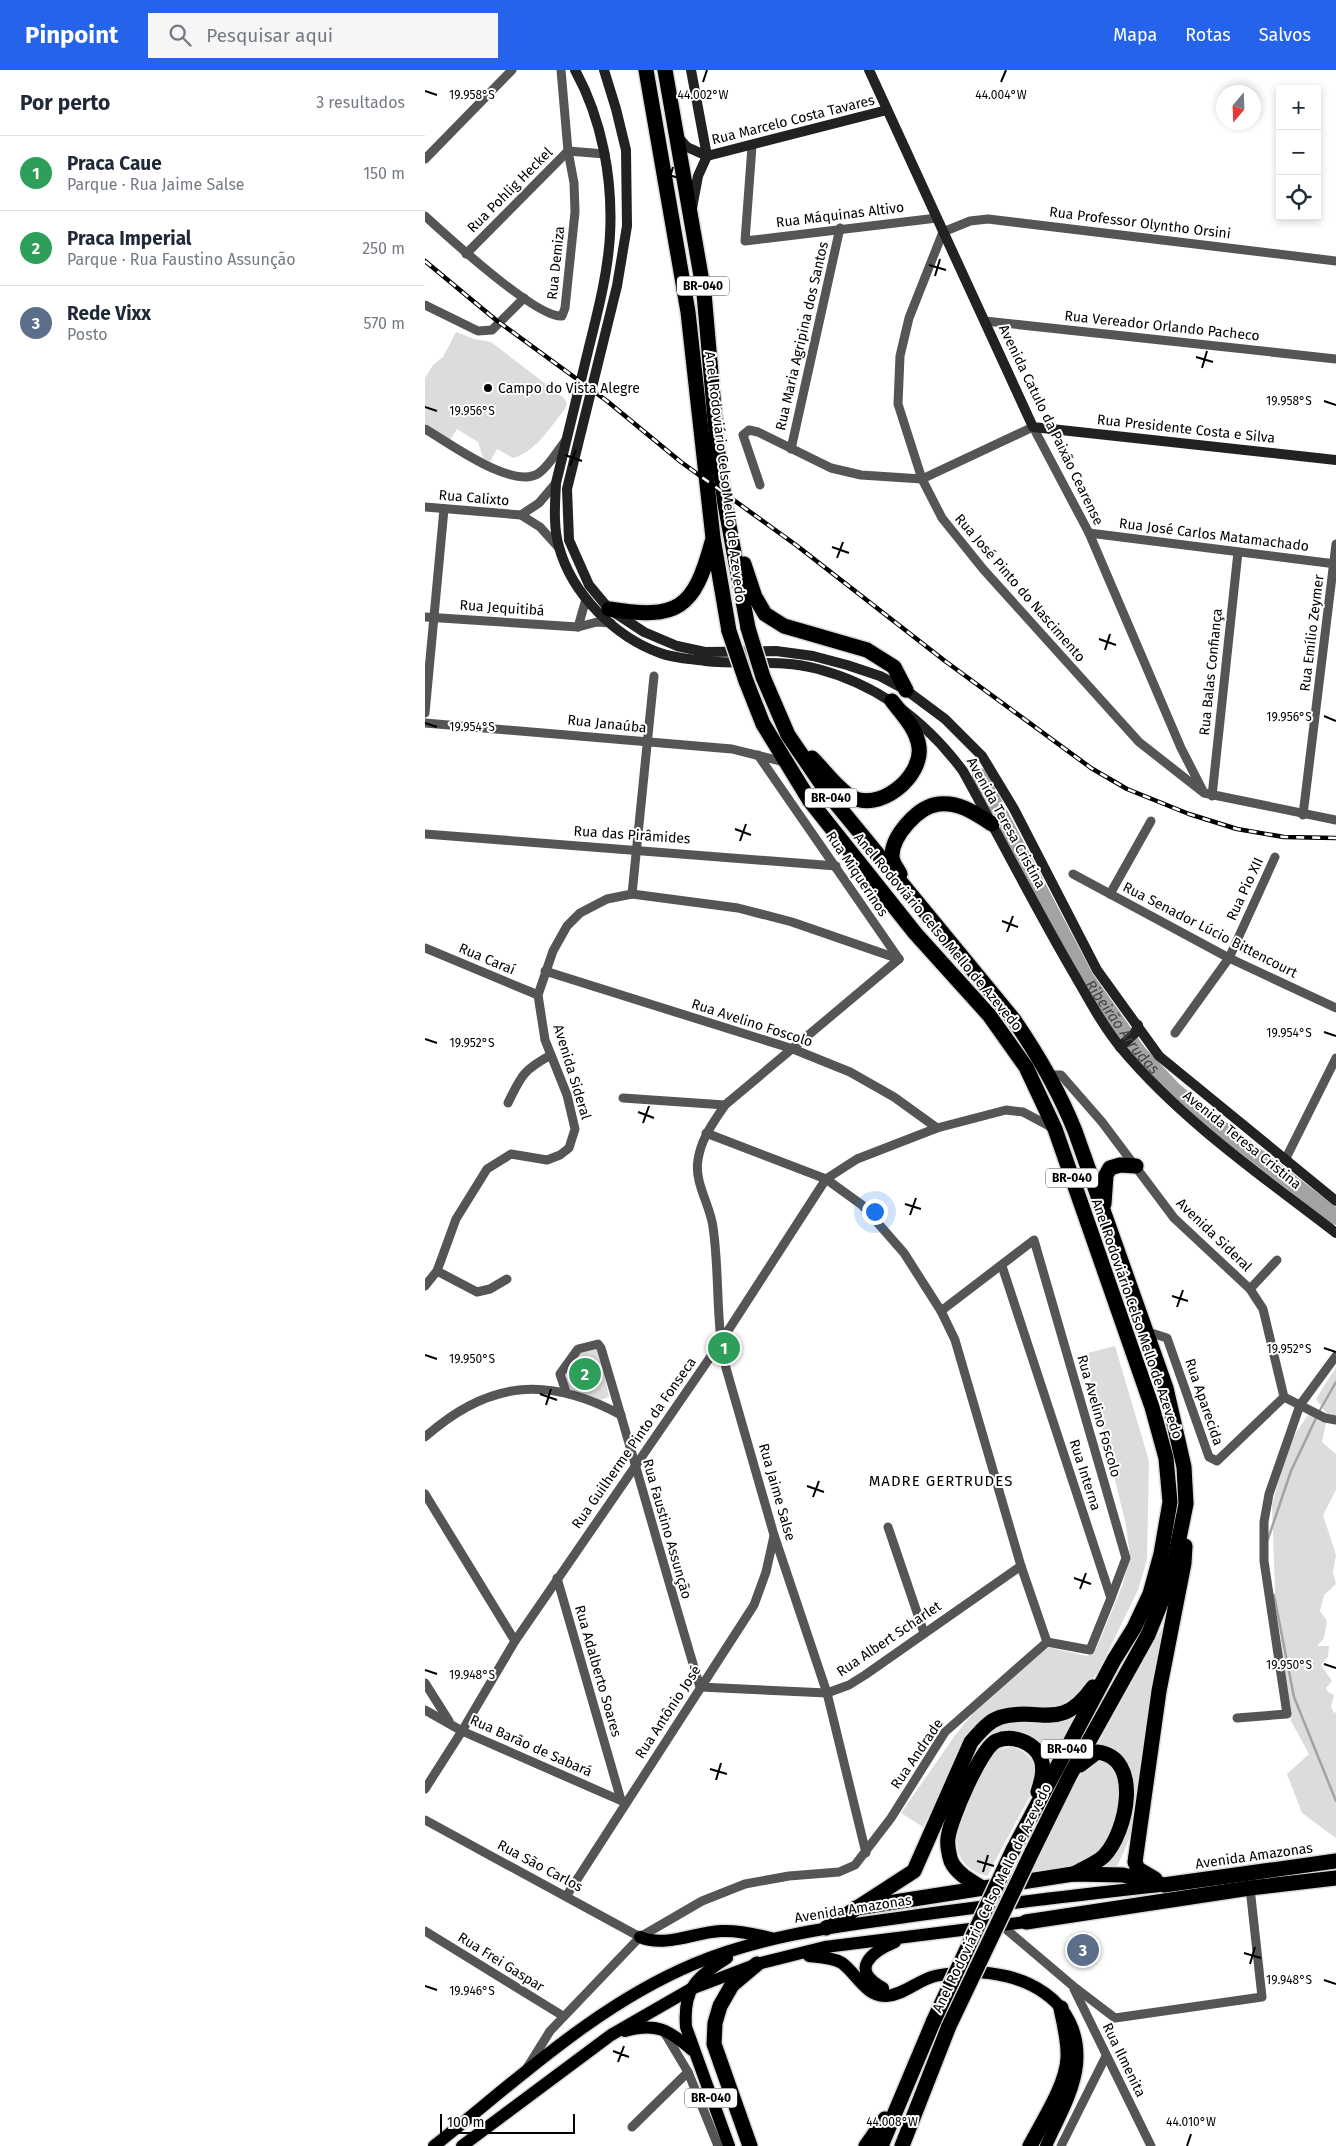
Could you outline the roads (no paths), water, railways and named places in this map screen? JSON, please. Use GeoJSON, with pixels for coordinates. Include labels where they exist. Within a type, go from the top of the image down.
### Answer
{"type":"FeatureCollection","features":[{"type":"Feature","properties":{"kind":"highway","name":"Anel Rodoviário Celso Mello de Azevedo"},"geometry":{"type":"LineString","coordinates":[[646,70],[688,312],[713,538],[729,631],[746,682],[763,724],[784,762],[810,801],[915,933],[989,1015],[1026,1067],[1055,1129],[1152,1407],[1166,1458],[1170,1502],[1161,1554],[1150,1594],[1138,1620],[1114,1660],[1017,1844],[934,2020],[899,2099],[881,2146]]}},
{"type":"Feature","properties":{"kind":"highway","name":"Anel Rodoviário Celso Mello de Azevedo"},"geometry":{"type":"LineString","coordinates":[[665,70],[704,293],[725,504],[748,628],[763,677],[788,735],[829,795],[1014,1020],[1039,1057],[1064,1102],[1166,1388],[1184,1467],[1186,1504],[1175,1558],[1163,1598],[1148,1635],[1070,1775],[1032,1852],[949,2026],[902,2146]]}},
{"type":"Feature","properties":{"kind":"highway"},"geometry":{"type":"LineString","coordinates":[[725,504],[755,597],[765,614],[784,626],[867,650],[894,667],[906,690]]}},
{"type":"Feature","properties":{"kind":"highway"},"geometry":{"type":"LineString","coordinates":[[610,616],[663,613],[680,606],[693,592],[701,579],[713,538]]}},
{"type":"Feature","properties":{"kind":"highway"},"geometry":{"type":"LineString","coordinates":[[788,735],[850,796],[864,800],[879,798],[893,793],[906,782],[919,760],[919,746],[914,730],[892,701]]}},
{"type":"Feature","properties":{"kind":"highway"},"geometry":{"type":"LineString","coordinates":[[918,905],[892,858],[896,840],[901,831],[921,812],[937,804],[967,808],[992,824]]}},
{"type":"Feature","properties":{"kind":"highway"},"geometry":{"type":"LineString","coordinates":[[1104,1213],[1106,1175],[1110,1168],[1120,1165],[1136,1166]]}},
{"type":"Feature","properties":{"kind":"highway"},"geometry":{"type":"LineString","coordinates":[[1164,1886],[1138,1869],[1135,1862],[1159,1691],[1185,1563],[1186,1504]]}},
{"type":"Feature","properties":{"kind":"highway"},"geometry":{"type":"LineString","coordinates":[[826,1928],[914,1871],[971,1742],[981,1730],[1001,1717],[1017,1715],[1047,1716],[1064,1713],[1087,1696],[1114,1660]]}},
{"type":"Feature","properties":{"kind":"highway"},"geometry":{"type":"LineString","coordinates":[[982,1888],[961,1874],[951,1860],[947,1841],[952,1820],[985,1750],[995,1741],[1007,1738],[1017,1739],[1029,1744],[1041,1759],[1041,1782],[1017,1844]]}},
{"type":"Feature","properties":{"kind":"highway"},"geometry":{"type":"LineString","coordinates":[[1070,1775],[1090,1756],[1097,1752],[1104,1753],[1115,1757],[1123,1768],[1126,1790],[1121,1827],[1111,1848],[1103,1857],[1073,1874]]}},
{"type":"Feature","properties":{"kind":"highway","name":"Avenida Amazonas"},"geometry":{"type":"LineString","coordinates":[[1164,1886],[1336,1862]]}},
{"type":"Feature","properties":{"kind":"highway"},"geometry":{"type":"LineString","coordinates":[[856,1908],[1073,1874],[1123,1875],[1164,1886]]}},
{"type":"Feature","properties":{"kind":"highway"},"geometry":{"type":"LineString","coordinates":[[1026,1922],[1250,1888],[1336,1878]]}},
{"type":"Feature","properties":{"kind":"highway"},"geometry":{"type":"LineString","coordinates":[[750,2146],[714,2044],[715,2023],[720,2006],[732,1985],[757,1964]]}},
{"type":"Feature","properties":{"kind":"highway"},"geometry":{"type":"LineString","coordinates":[[1031,2146],[1062,2082],[1067,2064],[1067,2039],[1061,2008]]}},
{"type":"Feature","properties":{"kind":"highway"},"geometry":{"type":"LineString","coordinates":[[912,2146],[923,2094]]}},
{"type":"Feature","properties":{"kind":"highway"},"geometry":{"type":"LineString","coordinates":[[866,2146],[899,2099]]}},
{"type":"Feature","properties":{"kind":"main road","name":"Avenida Teresa Cristina"},"geometry":{"type":"LineString","coordinates":[[575,70],[595,119],[605,154],[610,194],[610,236],[595,322],[556,483],[556,519],[559,548],[572,576],[586,599],[610,616],[637,642],[662,654],[706,661],[779,663],[817,669],[851,681],[892,701],[925,726],[944,745],[963,771],[1059,949],[1122,1045],[1152,1082],[1190,1117],[1336,1233]]}},
{"type":"Feature","properties":{"kind":"main road","name":"Avenida Teresa Cristina"},"geometry":{"type":"LineString","coordinates":[[604,70],[616,109],[625,150],[627,226],[617,286],[567,489],[569,540],[589,584],[610,616],[677,646],[705,652],[776,652],[813,656],[847,665],[880,676],[906,690],[945,719],[982,756],[1014,810],[1097,970],[1136,1029],[1159,1056],[1336,1201]]}},
{"type":"Feature","properties":{"kind":"main road"},"geometry":{"type":"LineString","coordinates":[[691,70],[707,156]]}},
{"type":"Feature","properties":{"kind":"main road","name":"Avenida Catulo da Paixão Cearense"},"geometry":{"type":"LineString","coordinates":[[869,70],[1033,427]]}},
{"type":"Feature","properties":{"kind":"main road","name":"Rua Marcelo Costa Tavares"},"geometry":{"type":"LineString","coordinates":[[677,136],[687,147],[707,156],[887,110]]}},
{"type":"Feature","properties":{"kind":"main road","name":"Rua Marcelo Costa Tavares"},"geometry":{"type":"LineString","coordinates":[[691,211],[698,176],[707,156]]}},
{"type":"Feature","properties":{"kind":"main road","name":"Rua Presidente Costa e Silva"},"geometry":{"type":"LineString","coordinates":[[1033,427],[1336,460]]}},
{"type":"Feature","properties":{"kind":"main road"},"geometry":{"type":"LineString","coordinates":[[1122,1045],[1136,1029]]}},
{"type":"Feature","properties":{"kind":"main road","name":"Avenida Amazonas"},"geometry":{"type":"LineString","coordinates":[[434,2146],[596,2018],[636,1994],[693,1964],[774,1939],[826,1928],[997,1904],[1164,1886]]}},
{"type":"Feature","properties":{"kind":"main road"},"geometry":{"type":"LineString","coordinates":[[462,2146],[611,2035],[691,1989],[757,1964],[796,1956],[825,1947],[1026,1922]]}},
{"type":"Feature","properties":{"kind":"main road"},"geometry":{"type":"LineString","coordinates":[[640,1937],[653,1941],[664,1941],[723,1930],[739,1931],[774,1939]]}},
{"type":"Feature","properties":{"kind":"main road"},"geometry":{"type":"LineString","coordinates":[[900,1993],[874,1984],[866,1970],[872,1954],[912,1935]]}},
{"type":"Feature","properties":{"kind":"main road"},"geometry":{"type":"LineString","coordinates":[[691,1989],[709,1969],[741,1948]]}},
{"type":"Feature","properties":{"kind":"main road"},"geometry":{"type":"LineString","coordinates":[[796,1956],[823,1957],[837,1960],[875,1994],[888,1996],[900,1993],[934,1976],[966,1972],[1022,1980],[1042,1990],[1061,2008],[1075,2035],[1077,2064],[1068,2096],[1046,2146]]}},
{"type":"Feature","properties":{"kind":"main road","name":"BR-040"},"geometry":{"type":"LineString","coordinates":[[691,1989],[685,2009],[686,2027],[729,2146]]}},
{"type":"Feature","properties":{"kind":"main road"},"geometry":{"type":"LineString","coordinates":[[611,2035],[636,2028],[661,2028],[676,2036],[694,2050]]}},
{"type":"Feature","properties":{"kind":"main road"},"geometry":{"type":"LineString","coordinates":[[522,2076],[528,2095]]}},
{"type":"Feature","properties":{"kind":"street"},"geometry":{"type":"LineString","coordinates":[[425,159],[512,70]]}},
{"type":"Feature","properties":{"kind":"street","name":"Rua Demiza"},"geometry":{"type":"LineString","coordinates":[[425,216],[467,254],[524,298],[555,317],[562,316],[565,308],[575,212],[574,183],[568,150],[561,70]]}},
{"type":"Feature","properties":{"kind":"street","name":"Rua Máquinas Altivo"},"geometry":{"type":"LineString","coordinates":[[752,146],[745,240],[937,218]]}},
{"type":"Feature","properties":{"kind":"street","name":"Rua Pohlig Heckel"},"geometry":{"type":"LineString","coordinates":[[467,254],[568,150],[605,154]]}},
{"type":"Feature","properties":{"kind":"street","name":"Rua Professor Olyntho Orsini"},"geometry":{"type":"LineString","coordinates":[[943,232],[969,221],[988,219],[1336,261]]}},
{"type":"Feature","properties":{"kind":"street","name":"Rua Maria Agripina dos Santos"},"geometry":{"type":"LineString","coordinates":[[791,449],[840,228]]}},
{"type":"Feature","properties":{"kind":"street","name":"Rua José Pinto do Nascimento"},"geometry":{"type":"LineString","coordinates":[[943,232],[909,318],[900,356],[899,404],[922,479],[942,518],[989,576],[1139,742],[1208,795]]}},
{"type":"Feature","properties":{"kind":"street"},"geometry":{"type":"LineString","coordinates":[[425,305],[478,331],[492,330],[524,298]]}},
{"type":"Feature","properties":{"kind":"street","name":"Rua Vereador Orlando Pacheco"},"geometry":{"type":"LineString","coordinates":[[985,321],[1336,359]]}},
{"type":"Feature","properties":{"kind":"street"},"geometry":{"type":"LineString","coordinates":[[760,485],[743,435],[749,430],[759,432],[831,468],[861,475],[922,479],[1033,427]]}},
{"type":"Feature","properties":{"kind":"street","name":"Avenida Catulo da Paixão Cearense"},"geometry":{"type":"LineString","coordinates":[[1033,427],[1089,533],[1181,748],[1208,795]]}},
{"type":"Feature","properties":{"kind":"street"},"geometry":{"type":"LineString","coordinates":[[425,429],[494,470],[520,478],[539,474],[567,439]]}},
{"type":"Feature","properties":{"kind":"street","name":"Rua Calixto"},"geometry":{"type":"LineString","coordinates":[[521,515],[539,503],[556,483]]}},
{"type":"Feature","properties":{"kind":"street","name":"Rua Calixto"},"geometry":{"type":"LineString","coordinates":[[425,507],[521,515],[540,527],[559,548]]}},
{"type":"Feature","properties":{"kind":"street"},"geometry":{"type":"LineString","coordinates":[[425,713],[429,618],[444,509]]}},
{"type":"Feature","properties":{"kind":"street","name":"Rua José Carlos Matamachado"},"geometry":{"type":"LineString","coordinates":[[1089,533],[1335,564]]}},
{"type":"Feature","properties":{"kind":"street","name":"Rua Emílio Zeymer"},"geometry":{"type":"LineString","coordinates":[[1303,814],[1336,544]]}},
{"type":"Feature","properties":{"kind":"street","name":"Rua Balas Confiança"},"geometry":{"type":"LineString","coordinates":[[1208,795],[1237,552]]}},
{"type":"Feature","properties":{"kind":"street"},"geometry":{"type":"LineString","coordinates":[[578,627],[586,599]]}},
{"type":"Feature","properties":{"kind":"street","name":"Rua Jequitibá"},"geometry":{"type":"LineString","coordinates":[[429,618],[578,627],[610,616]]}},
{"type":"Feature","properties":{"kind":"street"},"geometry":{"type":"LineString","coordinates":[[632,894],[654,676]]}},
{"type":"Feature","properties":{"kind":"street","name":"Rua Janaúba"},"geometry":{"type":"LineString","coordinates":[[425,723],[732,749],[784,762]]}},
{"type":"Feature","properties":{"kind":"street","name":"Rua Miquerinos"},"geometry":{"type":"LineString","coordinates":[[758,755],[899,960]]}},
{"type":"Feature","properties":{"kind":"street"},"geometry":{"type":"LineString","coordinates":[[1208,795],[1336,820]]}},
{"type":"Feature","properties":{"kind":"street"},"geometry":{"type":"LineString","coordinates":[[1111,894],[1151,821]]}},
{"type":"Feature","properties":{"kind":"street","name":"Rua das Pirâmides"},"geometry":{"type":"LineString","coordinates":[[425,834],[836,866]]}},
{"type":"Feature","properties":{"kind":"street","name":"Rua Pio XII"},"geometry":{"type":"LineString","coordinates":[[1175,1033],[1229,958],[1275,857]]}},
{"type":"Feature","properties":{"kind":"street","name":"Rua Senador Lúcio Bittencourt"},"geometry":{"type":"LineString","coordinates":[[1073,874],[1229,958],[1336,1008]]}},
{"type":"Feature","properties":{"kind":"street","name":"Avenida Sideral"},"geometry":{"type":"LineString","coordinates":[[425,1286],[437,1271],[456,1219],[487,1169],[511,1154],[547,1160],[560,1155],[569,1148],[575,1129],[567,1095],[545,1040],[538,995],[553,951],[567,926],[580,913],[607,899],[632,894],[738,908],[792,922],[899,960]]}},
{"type":"Feature","properties":{"kind":"street","name":"Rua Caraí"},"geometry":{"type":"LineString","coordinates":[[425,948],[538,995]]}},
{"type":"Feature","properties":{"kind":"street","name":"Rua Jaime Salse"},"geometry":{"type":"LineString","coordinates":[[866,1853],[827,1693],[774,1536],[720,1343],[713,1225],[701,1186],[697,1162],[706,1134],[725,1105],[899,960]]}},
{"type":"Feature","properties":{"kind":"street","name":"Rua Avelino Foscolo"},"geometry":{"type":"LineString","coordinates":[[545,971],[793,1048],[850,1072],[894,1097],[937,1128]]}},
{"type":"Feature","properties":{"kind":"street"},"geometry":{"type":"LineString","coordinates":[[508,1103],[521,1075],[551,1055]]}},
{"type":"Feature","properties":{"kind":"street"},"geometry":{"type":"LineString","coordinates":[[1285,1160],[1336,1058]]}},
{"type":"Feature","properties":{"kind":"street","name":"Avenida Sideral"},"geometry":{"type":"LineString","coordinates":[[1048,1075],[1061,1076],[1102,1122],[1174,1218],[1250,1289],[1263,1309],[1284,1397]]}},
{"type":"Feature","properties":{"kind":"street"},"geometry":{"type":"LineString","coordinates":[[623,1098],[725,1105]]}},
{"type":"Feature","properties":{"kind":"street","name":"Rua Guilherme Pinto da Fonseca"},"geometry":{"type":"LineString","coordinates":[[425,1788],[462,1731],[515,1641],[720,1343],[826,1179],[857,1159],[937,1128],[1006,1110],[1023,1112],[1055,1129]]}},
{"type":"Feature","properties":{"kind":"street"},"geometry":{"type":"LineString","coordinates":[[706,1134],[826,1179],[862,1205],[904,1253],[941,1311],[955,1340],[1021,1566],[1047,1642],[1090,1650],[1111,1598]]}},
{"type":"Feature","properties":{"kind":"street","name":"Rua Avelino Foscolo"},"geometry":{"type":"LineString","coordinates":[[1002,1266],[1034,1240],[1126,1558],[1111,1598]]}},
{"type":"Feature","properties":{"kind":"street"},"geometry":{"type":"LineString","coordinates":[[1250,1289],[1277,1260]]}},
{"type":"Feature","properties":{"kind":"street"},"geometry":{"type":"LineString","coordinates":[[941,1311],[1002,1266]]}},
{"type":"Feature","properties":{"kind":"street","name":"Rua Interna"},"geometry":{"type":"LineString","coordinates":[[1002,1266],[1111,1598]]}},
{"type":"Feature","properties":{"kind":"street"},"geometry":{"type":"LineString","coordinates":[[437,1271],[477,1292],[490,1289],[507,1279]]}},
{"type":"Feature","properties":{"kind":"street","name":"Rua Aparecida"},"geometry":{"type":"LineString","coordinates":[[1145,1331],[1167,1338],[1209,1458],[1217,1461],[1284,1397]]}},
{"type":"Feature","properties":{"kind":"street","name":"Rua Faustino Assunção"},"geometry":{"type":"LineString","coordinates":[[566,1392],[559,1375],[578,1348],[598,1344],[601,1348],[621,1415],[634,1467],[700,1687]]}},
{"type":"Feature","properties":{"kind":"street"},"geometry":{"type":"LineString","coordinates":[[1237,1718],[1287,1714],[1264,1562],[1262,1537],[1269,1494],[1300,1405],[1336,1356]]}},
{"type":"Feature","properties":{"kind":"street"},"geometry":{"type":"LineString","coordinates":[[425,1436],[454,1413],[475,1402],[504,1392],[535,1389],[566,1392],[595,1400],[621,1415]]}},
{"type":"Feature","properties":{"kind":"street"},"geometry":{"type":"LineString","coordinates":[[1284,1397],[1325,1418],[1336,1420]]}},
{"type":"Feature","properties":{"kind":"street"},"geometry":{"type":"LineString","coordinates":[[425,1494],[515,1641]]}},
{"type":"Feature","properties":{"kind":"street"},"geometry":{"type":"LineString","coordinates":[[888,1527],[924,1633]]}},
{"type":"Feature","properties":{"kind":"street","name":"Rua Antônio José"},"geometry":{"type":"LineString","coordinates":[[567,1895],[624,1801],[754,1605],[766,1572],[774,1536]]}},
{"type":"Feature","properties":{"kind":"street","name":"Rua Albert Scharlet"},"geometry":{"type":"LineString","coordinates":[[700,1687],[827,1693],[849,1684],[1021,1566]]}},
{"type":"Feature","properties":{"kind":"street","name":"Rua Adalberto Soares"},"geometry":{"type":"LineString","coordinates":[[557,1578],[624,1801]]}},
{"type":"Feature","properties":{"kind":"street","name":"Rua Andrade"},"geometry":{"type":"LineString","coordinates":[[522,2076],[543,2039],[640,1937],[702,1901],[745,1884],[789,1876],[839,1872],[855,1865],[891,1818],[945,1732],[1047,1642]]}},
{"type":"Feature","properties":{"kind":"street"},"geometry":{"type":"LineString","coordinates":[[425,1683],[450,1723]]}},
{"type":"Feature","properties":{"kind":"street","name":"Rua Barão de Sabará"},"geometry":{"type":"LineString","coordinates":[[425,1710],[462,1731],[624,1801]]}},
{"type":"Feature","properties":{"kind":"street","name":"Rua São Carlos"},"geometry":{"type":"LineString","coordinates":[[425,1820],[567,1895],[640,1937]]}},
{"type":"Feature","properties":{"kind":"street"},"geometry":{"type":"LineString","coordinates":[[1001,1925],[1073,1986],[1115,2018],[1262,1997],[1250,1888]]}},
{"type":"Feature","properties":{"kind":"street"},"geometry":{"type":"LineString","coordinates":[[1023,1944],[1020,1928],[1026,1922]]}},
{"type":"Feature","properties":{"kind":"street","name":"Rua Frei Gaspar"},"geometry":{"type":"LineString","coordinates":[[425,1931],[563,2016]]}},
{"type":"Feature","properties":{"kind":"street","name":"Rua Ilmenita"},"geometry":{"type":"LineString","coordinates":[[1073,1986],[1151,2146]]}},
{"type":"Feature","properties":{"kind":"street"},"geometry":{"type":"LineString","coordinates":[[661,2028],[688,2072],[718,2146]]}},
{"type":"Feature","properties":{"kind":"street"},"geometry":{"type":"LineString","coordinates":[[1061,2146],[1106,2056]]}},
{"type":"Feature","properties":{"kind":"street"},"geometry":{"type":"LineString","coordinates":[[632,2127],[688,2072]]}},
{"type":"Feature","properties":{"kind":"waterway","name":"Ribeirão Arrudas"},"geometry":{"type":"LineString","coordinates":[[980,776],[1086,978],[1139,1053],[1173,1089],[1200,1112],[1336,1217]]}},
{"type":"Feature","properties":{"kind":"waterway"},"geometry":{"type":"LineString","coordinates":[[1320,1410],[1336,1382]]}},
{"type":"Feature","properties":{"kind":"waterway"},"geometry":{"type":"LineString","coordinates":[[1268,1539],[1291,1471],[1316,1418]]}},
{"type":"Feature","properties":{"kind":"waterway"},"geometry":{"type":"LineString","coordinates":[[1274,1595],[1294,1697],[1336,1801]]}},
{"type":"Feature","properties":{"kind":"railway"},"geometry":{"type":"LineString","coordinates":[[425,261],[496,320],[607,401],[681,462],[796,545],[945,661],[1091,768],[1127,789],[1189,814],[1237,829],[1284,837],[1336,838]]}},
{"type":"Feature","properties":{"kind":"place","name":"Campo do Vista Alegre"},"geometry":{"type":"Point","coordinates":[488,388]}},
{"type":"Feature","properties":{"kind":"place","name":"Praca Caue"},"geometry":{"type":"Point","coordinates":[724,1348]}},
{"type":"Feature","properties":{"kind":"place","name":"Praca Imperial"},"geometry":{"type":"Point","coordinates":[585,1374]}},
{"type":"Feature","properties":{"kind":"place","name":"Rede Vixx"},"geometry":{"type":"Point","coordinates":[1083,1950]}},
{"type":"Feature","properties":{"kind":"district","name":"MADRE GERTRUDES"},"geometry":{"type":"Point","coordinates":[941,1481]}}]}
